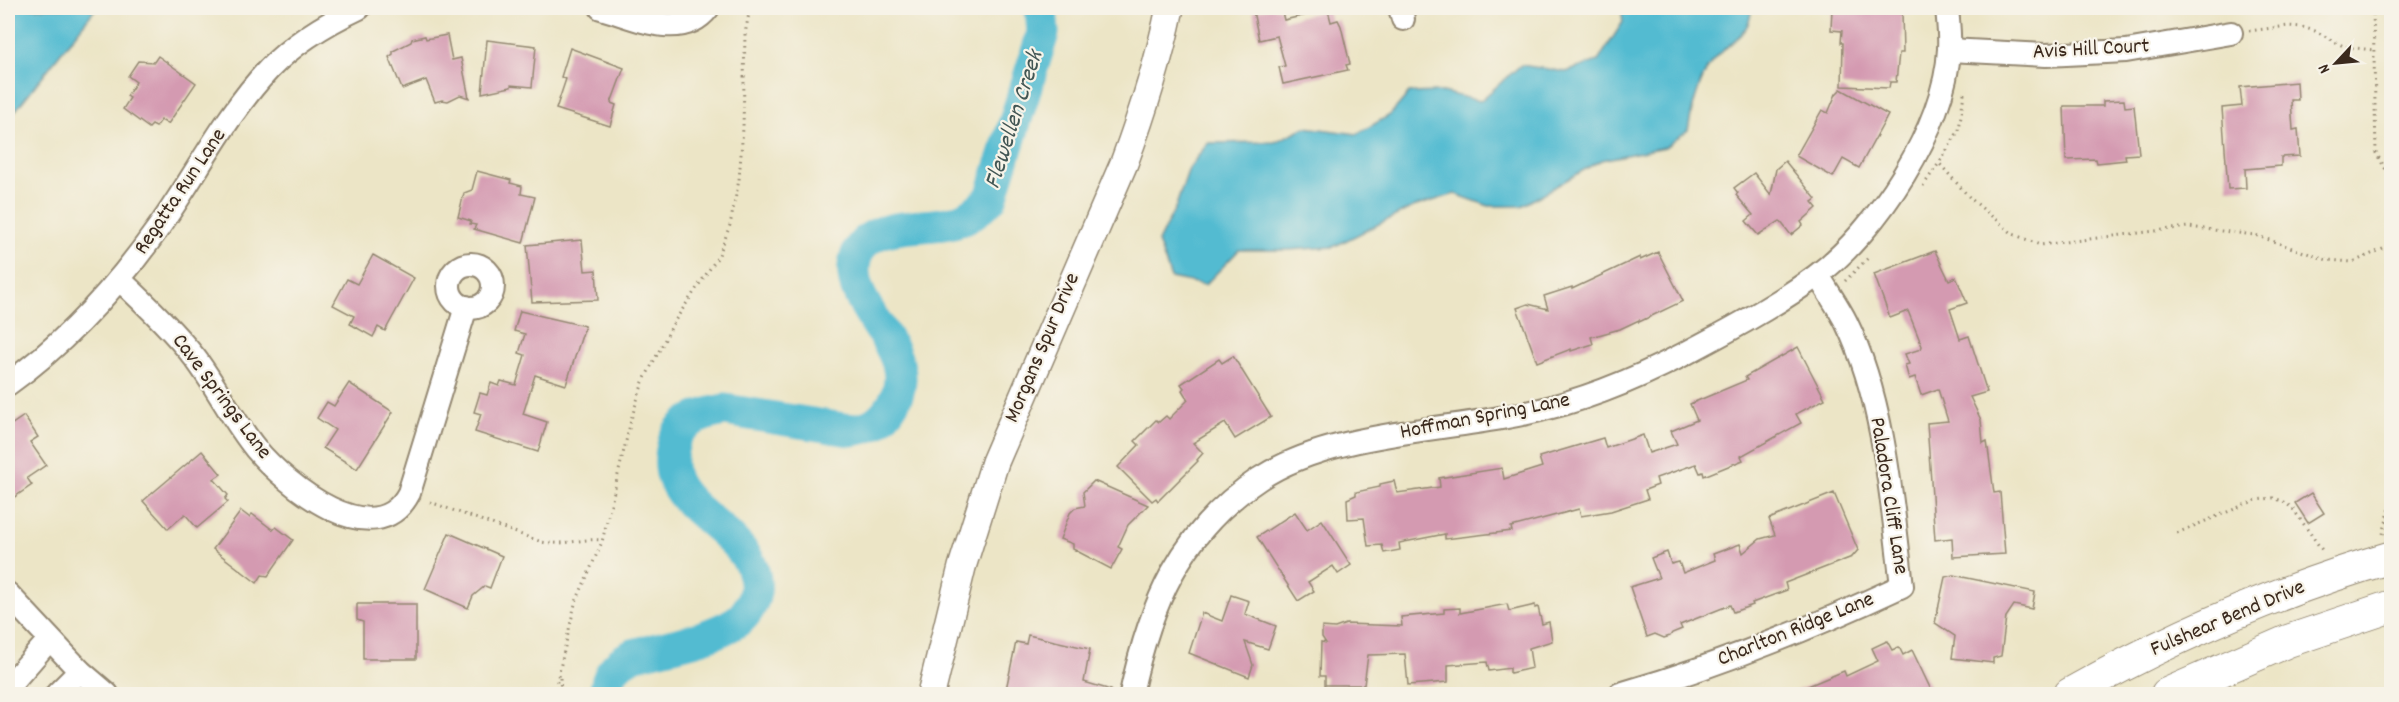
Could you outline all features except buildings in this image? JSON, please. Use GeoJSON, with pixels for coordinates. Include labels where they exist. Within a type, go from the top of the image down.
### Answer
{"type":"FeatureCollection","features":[{"type":"Feature","properties":{"kind":"main road","name":"Fulshear Bend Drive"},"geometry":{"type":"LineString","coordinates":[[2070,694],[2134,660],[2387,548]]}},
{"type":"Feature","properties":{"kind":"main road","name":"Fulshear Bend Drive"},"geometry":{"type":"LineString","coordinates":[[2167,694],[2288,641],[2390,616]]}},
{"type":"Feature","properties":{"kind":"main road"},"geometry":{"type":"LineString","coordinates":[[2134,660],[2151,694]]}},
{"type":"Feature","properties":{"kind":"street","name":"Regatta Run Lane"},"geometry":{"type":"LineString","coordinates":[[8,384],[68,334],[119,279],[161,225],[214,142],[264,76],[284,55],[319,30],[359,8]]}},
{"type":"Feature","properties":{"kind":"street"},"geometry":{"type":"LineString","coordinates":[[601,8],[668,26],[700,14]]}},
{"type":"Feature","properties":{"kind":"street","name":"Morgans Spur Drive"},"geometry":{"type":"LineString","coordinates":[[931,694],[962,567],[995,462],[1143,113],[1170,8]]}},
{"type":"Feature","properties":{"kind":"street","name":"Hoffman Spring Lane"},"geometry":{"type":"LineString","coordinates":[[1131,694],[1146,630],[1167,581],[1193,539],[1227,502],[1262,477],[1300,458],[1355,442],[1548,408],[1604,390],[1671,362],[1727,332],[1818,275],[1850,245],[1906,172],[1931,120],[1958,50],[1947,8]]}},
{"type":"Feature","properties":{"kind":"street","name":"Avis Hill Court"},"geometry":{"type":"LineString","coordinates":[[1958,50],[2046,55],[2126,51],[2231,33]]}},
{"type":"Feature","properties":{"kind":"street","name":"Paladora Cliff Lane"},"geometry":{"type":"LineString","coordinates":[[1818,275],[1846,322],[1865,371],[1888,467],[1902,586]]}},
{"type":"Feature","properties":{"kind":"street","name":"Cave Springs Lane"},"geometry":{"type":"LineString","coordinates":[[119,279],[179,339],[247,437],[268,462],[316,500],[359,519],[372,519],[390,513],[400,506],[409,493],[466,307]]}},
{"type":"Feature","properties":{"kind":"street","name":"Charlton Ridge Lane"},"geometry":{"type":"LineString","coordinates":[[1620,694],[1746,653],[1827,621],[1902,586]]}},
{"type":"Feature","properties":{"kind":"street"},"geometry":{"type":"LineString","coordinates":[[8,594],[80,671],[107,694]]}},
{"type":"Feature","properties":{"kind":"street"},"geometry":{"type":"LineString","coordinates":[[8,687],[50,640]]}},
{"type":"Feature","properties":{"kind":"street"},"geometry":{"type":"LineString","coordinates":[[57,694],[80,671]]}},
{"type":"Feature","properties":{"kind":"path"},"geometry":{"type":"LineString","coordinates":[[554,694],[560,677],[575,604],[602,540],[632,416],[643,382],[674,322],[719,255],[730,225],[739,180],[743,128],[745,34],[750,8]]}},
{"type":"Feature","properties":{"kind":"path"},"geometry":{"type":"LineString","coordinates":[[2373,8],[2376,153],[2385,168],[2391,170]]}},
{"type":"Feature","properties":{"kind":"path"},"geometry":{"type":"LineString","coordinates":[[2231,33],[2288,26],[2301,27],[2315,31],[2345,47],[2374,50]]}},
{"type":"Feature","properties":{"kind":"path"},"geometry":{"type":"LineString","coordinates":[[1958,50],[1959,130],[1939,163],[1970,198],[2013,234],[2040,245],[2188,227],[2255,235],[2327,260],[2353,262],[2391,245]]}},
{"type":"Feature","properties":{"kind":"path"},"geometry":{"type":"LineString","coordinates":[[2177,533],[2256,500],[2273,498],[2283,501],[2293,509],[2322,550]]}},
{"type":"Feature","properties":{"kind":"path"},"geometry":{"type":"LineString","coordinates":[[2387,548],[2383,532],[2391,500]]}},
{"type":"Feature","properties":{"kind":"path"},"geometry":{"type":"LineString","coordinates":[[430,502],[543,542],[558,544],[582,539],[602,540]]}},
{"type":"Feature","properties":{"kind":"path"},"geometry":{"type":"LineString","coordinates":[[2390,616],[2391,655]]}},
{"type":"Feature","properties":{"kind":"path"},"geometry":{"type":"LineString","coordinates":[[560,677],[561,694]]}},
{"type":"Feature","properties":{"kind":"water"},"geometry":{"type":"Polygon","coordinates":[[[8,8],[96,8],[8,120],[8,8]]]}},
{"type":"Feature","properties":{"kind":"water"},"geometry":{"type":"Polygon","coordinates":[[[1621,8],[1751,8],[1747,26],[1706,70],[1696,95],[1688,130],[1665,147],[1601,160],[1522,206],[1489,206],[1455,194],[1413,207],[1333,247],[1239,250],[1205,285],[1171,278],[1158,242],[1176,206],[1189,168],[1208,143],[1275,142],[1305,127],[1357,134],[1390,115],[1409,93],[1442,92],[1480,101],[1521,65],[1566,72],[1598,61],[1623,22],[1621,8]]]}},
{"type":"Feature","properties":{"kind":"waterway","name":"Flewellen Creek"},"geometry":{"type":"LineString","coordinates":[[606,694],[610,675],[627,658],[700,638],[725,628],[743,616],[749,609],[754,596],[754,574],[748,559],[737,545],[684,496],[675,482],[671,457],[674,442],[681,429],[694,419],[725,410],[850,430],[872,425],[889,409],[899,388],[899,368],[892,349],[859,293],[854,274],[857,254],[864,243],[874,236],[899,228],[959,220],[974,213],[991,198],[1043,33],[1041,8]]}}]}
